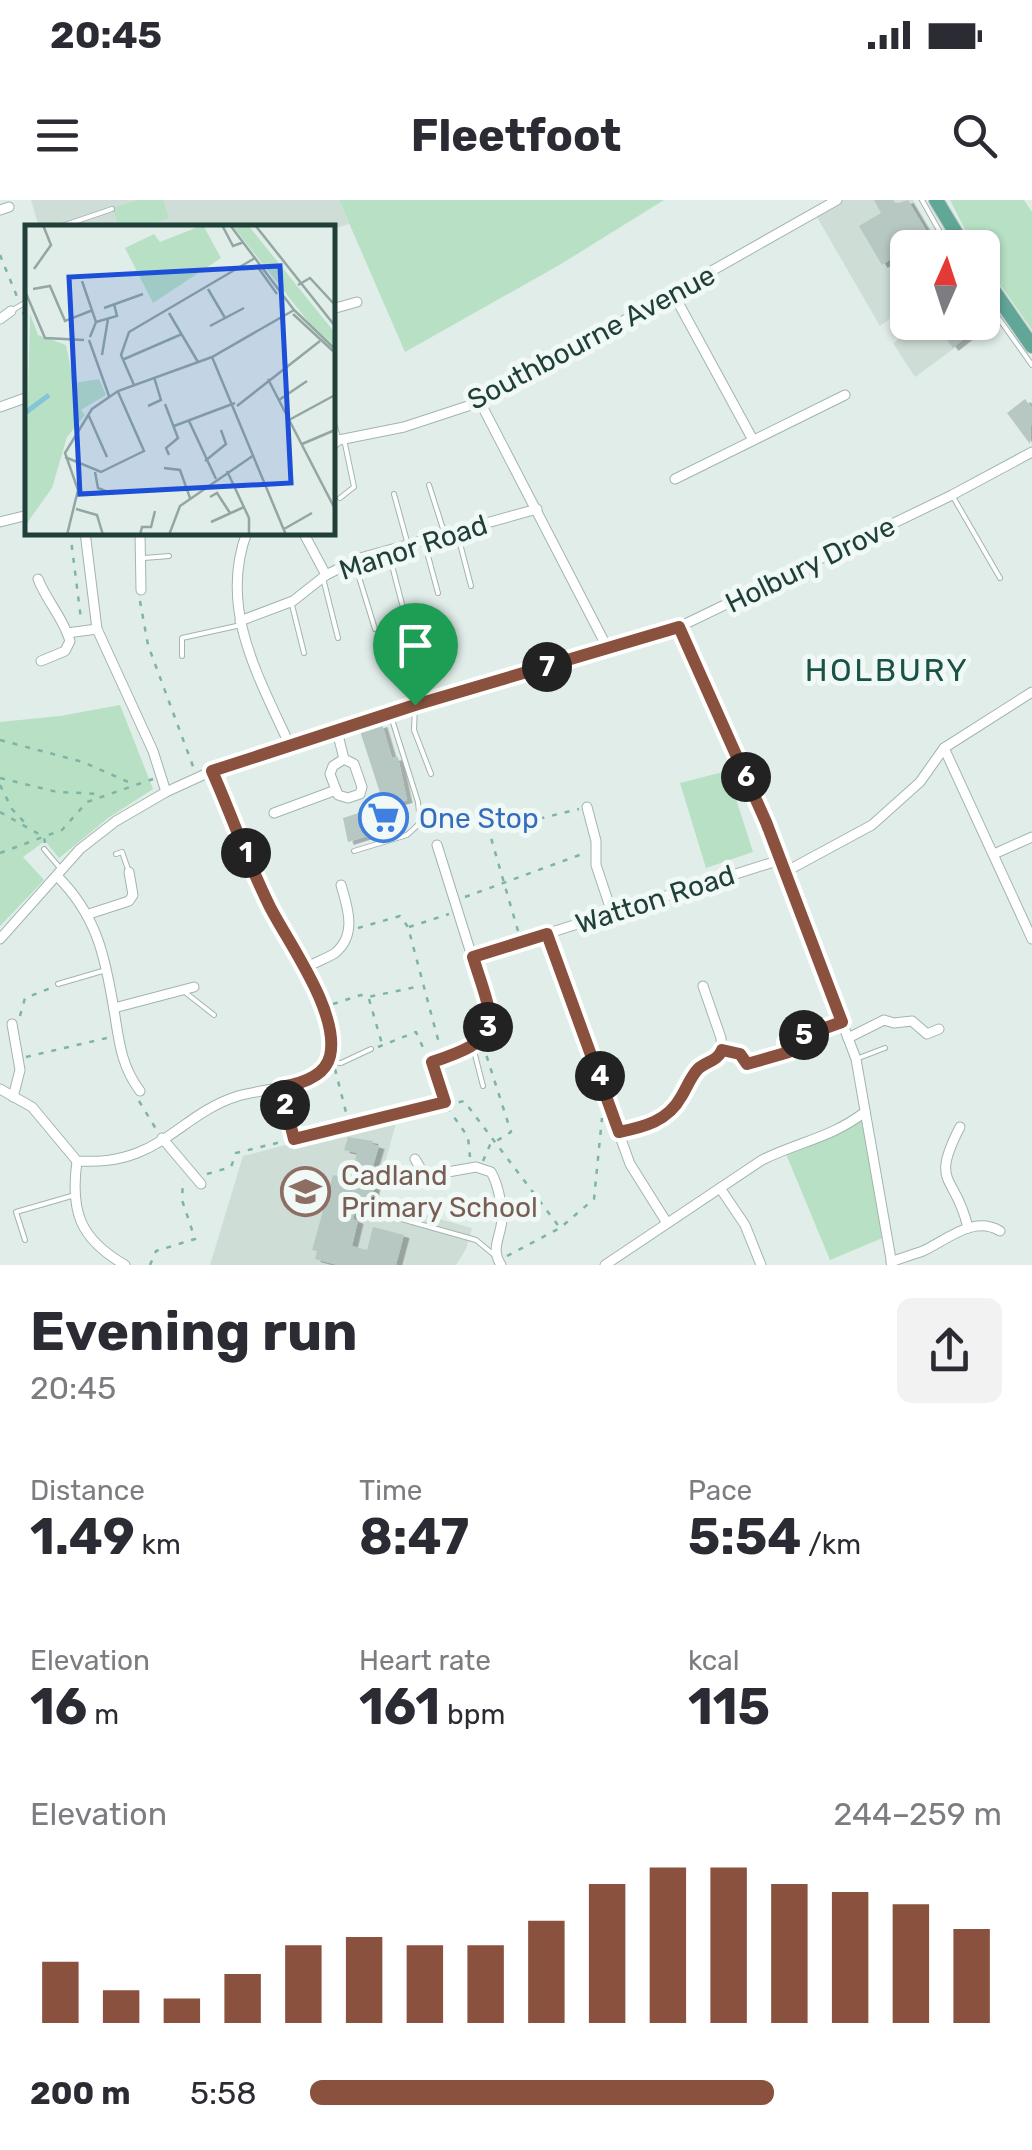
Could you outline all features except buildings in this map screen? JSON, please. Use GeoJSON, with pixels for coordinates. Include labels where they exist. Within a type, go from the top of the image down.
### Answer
{"type":"FeatureCollection","features":[{"type":"Feature","properties":{"kind":"main road"},"geometry":{"type":"LineString","coordinates":[[936,200],[954,230]]}},
{"type":"Feature","properties":{"kind":"main road"},"geometry":{"type":"LineString","coordinates":[[1000,300],[1032,346]]}},
{"type":"Feature","properties":{"kind":"street","name":"Southbourne Avenue"},"geometry":{"type":"LineString","coordinates":[[338,441],[404,427],[480,402],[837,200]]}},
{"type":"Feature","properties":{"kind":"street"},"geometry":{"type":"LineString","coordinates":[[674,295],[753,440]]}},
{"type":"Feature","properties":{"kind":"street"},"geometry":{"type":"LineString","coordinates":[[335,308],[357,302]]}},
{"type":"Feature","properties":{"kind":"street"},"geometry":{"type":"LineString","coordinates":[[0,319],[16,307]]}},
{"type":"Feature","properties":{"kind":"street"},"geometry":{"type":"LineString","coordinates":[[675,479],[845,395]]}},
{"type":"Feature","properties":{"kind":"street"},"geometry":{"type":"LineString","coordinates":[[0,407],[25,398]]}},
{"type":"Feature","properties":{"kind":"street"},"geometry":{"type":"LineString","coordinates":[[480,402],[608,649]]}},
{"type":"Feature","properties":{"kind":"street","name":"Holbury Drove"},"geometry":{"type":"LineString","coordinates":[[0,939],[80,849],[116,820],[166,792],[212,771],[390,713],[679,627],[1032,452]]}},
{"type":"Feature","properties":{"kind":"street","name":"Manor Road"},"geometry":{"type":"LineString","coordinates":[[240,623],[292,601],[324,577],[354,562],[536,509]]}},
{"type":"Feature","properties":{"kind":"street"},"geometry":{"type":"LineString","coordinates":[[0,522],[25,517]]}},
{"type":"Feature","properties":{"kind":"street"},"geometry":{"type":"LineString","coordinates":[[84,535],[97,628],[153,751],[166,792]]}},
{"type":"Feature","properties":{"kind":"street"},"geometry":{"type":"LineString","coordinates":[[140,535],[141,590]]}},
{"type":"Feature","properties":{"kind":"street"},"geometry":{"type":"LineString","coordinates":[[247,535],[236,575],[240,623],[246,647],[290,746]]}},
{"type":"Feature","properties":{"kind":"street"},"geometry":{"type":"LineString","coordinates":[[304,535],[324,577]]}},
{"type":"Feature","properties":{"kind":"street"},"geometry":{"type":"LineString","coordinates":[[38,579],[46,600],[64,620],[70,641],[65,651],[41,661]]}},
{"type":"Feature","properties":{"kind":"street"},"geometry":{"type":"LineString","coordinates":[[679,627],[785,872],[856,1059],[891,1263],[968,1228],[989,1226],[1000,1231]]}},
{"type":"Feature","properties":{"kind":"street"},"geometry":{"type":"LineString","coordinates":[[68,633],[97,628]]}},
{"type":"Feature","properties":{"kind":"street"},"geometry":{"type":"LineString","coordinates":[[785,872],[872,825],[920,782],[944,748],[1032,692]]}},
{"type":"Feature","properties":{"kind":"street"},"geometry":{"type":"LineString","coordinates":[[337,731],[344,758],[354,764],[362,787],[360,794],[348,798],[338,794],[330,774],[344,758]]}},
{"type":"Feature","properties":{"kind":"street"},"geometry":{"type":"LineString","coordinates":[[944,748],[1032,940]]}},
{"type":"Feature","properties":{"kind":"street"},"geometry":{"type":"LineString","coordinates":[[77,1161],[107,1163],[141,1152],[200,1111],[235,1097],[308,1080],[330,1062],[331,1035],[322,1007],[306,968],[271,909],[212,771]]}},
{"type":"Feature","properties":{"kind":"street"},"geometry":{"type":"LineString","coordinates":[[274,813],[336,790]]}},
{"type":"Feature","properties":{"kind":"street"},"geometry":{"type":"LineString","coordinates":[[587,808],[596,864],[612,913]]}},
{"type":"Feature","properties":{"kind":"street"},"geometry":{"type":"LineString","coordinates":[[994,854],[1032,838]]}},
{"type":"Feature","properties":{"kind":"street"},"geometry":{"type":"LineString","coordinates":[[436,845],[490,1014],[478,1044],[438,1060],[445,1101]]}},
{"type":"Feature","properties":{"kind":"street","name":"Watton Road"},"geometry":{"type":"LineString","coordinates":[[473,957],[780,860]]}},
{"type":"Feature","properties":{"kind":"street"},"geometry":{"type":"LineString","coordinates":[[89,914],[129,901],[133,895],[129,872]]}},
{"type":"Feature","properties":{"kind":"street"},"geometry":{"type":"LineString","coordinates":[[60,873],[89,914],[106,970],[125,1065],[140,1091]]}},
{"type":"Feature","properties":{"kind":"street"},"geometry":{"type":"LineString","coordinates":[[306,968],[336,952],[349,931],[349,912],[341,885]]}},
{"type":"Feature","properties":{"kind":"street"},"geometry":{"type":"LineString","coordinates":[[547,934],[630,1164],[667,1223]]}},
{"type":"Feature","properties":{"kind":"street"},"geometry":{"type":"LineString","coordinates":[[619,1132],[652,1124],[666,1115],[678,1104],[699,1068],[718,1059],[722,1050],[702,986]]}},
{"type":"Feature","properties":{"kind":"street"},"geometry":{"type":"LineString","coordinates":[[114,1008],[188,988]]}},
{"type":"Feature","properties":{"kind":"street"},"geometry":{"type":"LineString","coordinates":[[848,1038],[878,1020],[912,1021],[926,1034],[940,1029]]}},
{"type":"Feature","properties":{"kind":"street"},"geometry":{"type":"LineString","coordinates":[[12,1024],[20,1058],[20,1082],[14,1096]]}},
{"type":"Feature","properties":{"kind":"street"},"geometry":{"type":"LineString","coordinates":[[0,1089],[32,1107],[77,1161],[77,1212],[89,1239],[125,1265]]}},
{"type":"Feature","properties":{"kind":"street"},"geometry":{"type":"LineString","coordinates":[[605,1265],[762,1160],[827,1136],[866,1112]]}},
{"type":"Feature","properties":{"kind":"street"},"geometry":{"type":"LineString","coordinates":[[960,1127],[944,1174],[968,1228]]}},
{"type":"Feature","properties":{"kind":"street"},"geometry":{"type":"LineString","coordinates":[[162,1138],[196,1178]]}},
{"type":"Feature","properties":{"kind":"street"},"geometry":{"type":"LineString","coordinates":[[415,1158],[425,1176],[478,1167],[494,1177],[501,1208],[498,1261]]}},
{"type":"Feature","properties":{"kind":"street"},"geometry":{"type":"LineString","coordinates":[[720,1188],[745,1225],[761,1265]]}},
{"type":"Feature","properties":{"kind":"lane"},"geometry":{"type":"LineString","coordinates":[[922,200],[939,230]]}},
{"type":"Feature","properties":{"kind":"lane"},"geometry":{"type":"LineString","coordinates":[[66,225],[112,209]]}},
{"type":"Feature","properties":{"kind":"lane"},"geometry":{"type":"LineString","coordinates":[[16,307],[25,302]]}},
{"type":"Feature","properties":{"kind":"lane"},"geometry":{"type":"LineString","coordinates":[[1000,321],[1032,365]]}},
{"type":"Feature","properties":{"kind":"lane"},"geometry":{"type":"LineString","coordinates":[[338,441],[354,488],[340,498]]}},
{"type":"Feature","properties":{"kind":"lane"},"geometry":{"type":"LineString","coordinates":[[430,485],[445,535]]}},
{"type":"Feature","properties":{"kind":"lane"},"geometry":{"type":"LineString","coordinates":[[394,494],[408,545]]}},
{"type":"Feature","properties":{"kind":"lane"},"geometry":{"type":"LineString","coordinates":[[952,495],[1000,578]]}},
{"type":"Feature","properties":{"kind":"lane"},"geometry":{"type":"LineString","coordinates":[[456,532],[471,586]]}},
{"type":"Feature","properties":{"kind":"lane"},"geometry":{"type":"LineString","coordinates":[[424,541],[438,593]]}},
{"type":"Feature","properties":{"kind":"lane"},"geometry":{"type":"LineString","coordinates":[[388,550],[402,604]]}},
{"type":"Feature","properties":{"kind":"lane"},"geometry":{"type":"LineString","coordinates":[[139,559],[169,556]]}},
{"type":"Feature","properties":{"kind":"lane"},"geometry":{"type":"LineString","coordinates":[[354,562],[375,629]]}},
{"type":"Feature","properties":{"kind":"lane"},"geometry":{"type":"LineString","coordinates":[[324,577],[338,638]]}},
{"type":"Feature","properties":{"kind":"lane"},"geometry":{"type":"LineString","coordinates":[[292,601],[304,653]]}},
{"type":"Feature","properties":{"kind":"lane"},"geometry":{"type":"LineString","coordinates":[[182,656],[182,638],[240,623]]}},
{"type":"Feature","properties":{"kind":"lane"},"geometry":{"type":"LineString","coordinates":[[415,705],[418,711],[414,730],[431,774]]}},
{"type":"Feature","properties":{"kind":"lane"},"geometry":{"type":"LineString","coordinates":[[354,852],[407,835],[420,823],[418,802],[390,713]]}},
{"type":"Feature","properties":{"kind":"lane"},"geometry":{"type":"LineString","coordinates":[[44,850],[60,873]]}},
{"type":"Feature","properties":{"kind":"lane"},"geometry":{"type":"LineString","coordinates":[[116,854],[122,852],[129,872]]}},
{"type":"Feature","properties":{"kind":"lane"},"geometry":{"type":"LineString","coordinates":[[58,984],[106,970]]}},
{"type":"Feature","properties":{"kind":"lane"},"geometry":{"type":"LineString","coordinates":[[188,988],[214,1015]]}},
{"type":"Feature","properties":{"kind":"lane"},"geometry":{"type":"LineString","coordinates":[[478,1044],[483,1086]]}},
{"type":"Feature","properties":{"kind":"lane"},"geometry":{"type":"LineString","coordinates":[[856,1059],[885,1048]]}},
{"type":"Feature","properties":{"kind":"lane"},"geometry":{"type":"LineString","coordinates":[[330,1062],[341,1063],[371,1049]]}},
{"type":"Feature","properties":{"kind":"lane"},"geometry":{"type":"LineString","coordinates":[[722,1050],[740,1054]]}},
{"type":"Feature","properties":{"kind":"lane"},"geometry":{"type":"LineString","coordinates":[[25,1240],[16,1212],[75,1195]]}},
{"type":"Feature","properties":{"kind":"lane"},"geometry":{"type":"LineString","coordinates":[[391,1216],[476,1240],[498,1261]]}},
{"type":"Feature","properties":{"kind":"path"},"geometry":{"type":"LineString","coordinates":[[0,254],[16,307],[25,320]]}},
{"type":"Feature","properties":{"kind":"path"},"geometry":{"type":"LineString","coordinates":[[70,535],[82,631]]}},
{"type":"Feature","properties":{"kind":"path"},"geometry":{"type":"LineString","coordinates":[[141,590],[148,645],[198,778]]}},
{"type":"Feature","properties":{"kind":"path"},"geometry":{"type":"LineString","coordinates":[[0,740],[83,762],[136,784]]}},
{"type":"Feature","properties":{"kind":"path"},"geometry":{"type":"LineString","coordinates":[[0,853],[62,830],[87,802],[161,777]]}},
{"type":"Feature","properties":{"kind":"path"},"geometry":{"type":"LineString","coordinates":[[0,778],[57,792],[106,795]]}},
{"type":"Feature","properties":{"kind":"path"},"geometry":{"type":"LineString","coordinates":[[0,785],[29,828]]}},
{"type":"Feature","properties":{"kind":"path"},"geometry":{"type":"LineString","coordinates":[[522,942],[488,831],[587,808]]}},
{"type":"Feature","properties":{"kind":"path"},"geometry":{"type":"LineString","coordinates":[[0,812],[45,839]]}},
{"type":"Feature","properties":{"kind":"path"},"geometry":{"type":"LineString","coordinates":[[408,928],[504,883],[596,849]]}},
{"type":"Feature","properties":{"kind":"path"},"geometry":{"type":"LineString","coordinates":[[349,931],[400,916],[408,928],[438,1060]]}},
{"type":"Feature","properties":{"kind":"path"},"geometry":{"type":"LineString","coordinates":[[12,1024],[20,1018],[26,998],[58,984]]}},
{"type":"Feature","properties":{"kind":"path"},"geometry":{"type":"LineString","coordinates":[[322,1007],[361,995],[368,997],[422,986]]}},
{"type":"Feature","properties":{"kind":"path"},"geometry":{"type":"LineString","coordinates":[[368,997],[382,1044]]}},
{"type":"Feature","properties":{"kind":"path"},"geometry":{"type":"LineString","coordinates":[[740,1054],[747,1064],[789,1052],[786,1042],[842,1022]]}},
{"type":"Feature","properties":{"kind":"path"},"geometry":{"type":"LineString","coordinates":[[371,1049],[416,1032],[438,1060]]}},
{"type":"Feature","properties":{"kind":"path"},"geometry":{"type":"LineString","coordinates":[[20,1058],[117,1036]]}},
{"type":"Feature","properties":{"kind":"path"},"geometry":{"type":"LineString","coordinates":[[445,1101],[468,1137],[469,1155],[478,1167],[486,1151],[512,1132],[478,1044]]}},
{"type":"Feature","properties":{"kind":"path"},"geometry":{"type":"LineString","coordinates":[[330,1062],[350,1125]]}},
{"type":"Feature","properties":{"kind":"path"},"geometry":{"type":"LineString","coordinates":[[281,1087],[294,1139]]}},
{"type":"Feature","properties":{"kind":"path"},"geometry":{"type":"LineString","coordinates":[[140,1091],[140,1103],[162,1138]]}},
{"type":"Feature","properties":{"kind":"path"},"geometry":{"type":"LineString","coordinates":[[498,1261],[560,1228],[594,1199],[605,1091]]}},
{"type":"Feature","properties":{"kind":"path"},"geometry":{"type":"LineString","coordinates":[[150,1265],[156,1251],[195,1239],[182,1200],[182,1186],[231,1168],[236,1152],[445,1101],[464,1100],[560,1228]]}},
{"type":"Feature","properties":{"kind":"shaded area"},"geometry":{"type":"Polygon","coordinates":[[[31,200],[339,200],[349,224],[335,228],[335,225],[38,225],[31,200]]]}},
{"type":"Feature","properties":{"kind":"shaded area"},"geometry":{"type":"Polygon","coordinates":[[[841,200],[913,200],[931,230],[890,230],[890,319],[880,326],[814,212],[841,200]]]}},
{"type":"Feature","properties":{"kind":"shaded area"},"geometry":{"type":"Polygon","coordinates":[[[897,340],[965,340],[915,377],[893,343],[897,340]]]}},
{"type":"Feature","properties":{"kind":"shaded area","name":"Cadland Primary School"},"geometry":{"type":"Polygon","coordinates":[[[398,1116],[378,1188],[380,1197],[390,1205],[472,1228],[456,1265],[210,1265],[243,1156],[398,1116]]]}},
{"type":"Feature","properties":{"kind":"green space"},"geometry":{"type":"Polygon","coordinates":[[[138,200],[163,200],[169,218],[151,225],[118,225],[113,208],[138,200]]]}},
{"type":"Feature","properties":{"kind":"green space"},"geometry":{"type":"Polygon","coordinates":[[[339,200],[664,200],[561,264],[405,352],[339,200]]]}},
{"type":"Feature","properties":{"kind":"green space"},"geometry":{"type":"Polygon","coordinates":[[[950,200],[1024,200],[1032,212],[1032,330],[1000,284],[1000,230],[965,230],[950,200]]]}},
{"type":"Feature","properties":{"kind":"green space"},"geometry":{"type":"Polygon","coordinates":[[[120,705],[153,789],[108,818],[59,858],[45,841],[23,857],[44,880],[0,926],[0,722],[120,705]]]}},
{"type":"Feature","properties":{"kind":"green space"},"geometry":{"type":"Polygon","coordinates":[[[727,771],[753,852],[706,868],[680,783],[727,771]]]}},
{"type":"Feature","properties":{"kind":"green space"},"geometry":{"type":"Polygon","coordinates":[[[865,1112],[885,1237],[830,1260],[784,1149],[807,1144],[865,1112]]]}},
{"type":"Feature","properties":{"kind":"place","name":"One Stop"},"geometry":{"type":"Point","coordinates":[384,818]}},
{"type":"Feature","properties":{"kind":"place","name":"Cadland Primary School"},"geometry":{"type":"Point","coordinates":[306,1191]}},
{"type":"Feature","properties":{"kind":"district","name":"HOLBURY"},"geometry":{"type":"Point","coordinates":[887,670]}},
{"type":"Feature","properties":{"kind":"route"},"geometry":{"type":"LineString","coordinates":[[679,627],[766,822],[842,1022],[786,1042],[789,1052],[747,1064],[740,1054],[722,1050],[718,1059],[699,1068],[678,1104],[666,1115],[652,1124],[619,1132],[547,934],[473,957],[490,1014],[489,1024],[477,1045],[432,1062],[445,1102],[294,1139],[281,1087],[308,1080],[322,1070],[331,1051],[331,1035],[306,968],[271,909],[212,771],[415,705],[679,627]]}}]}
